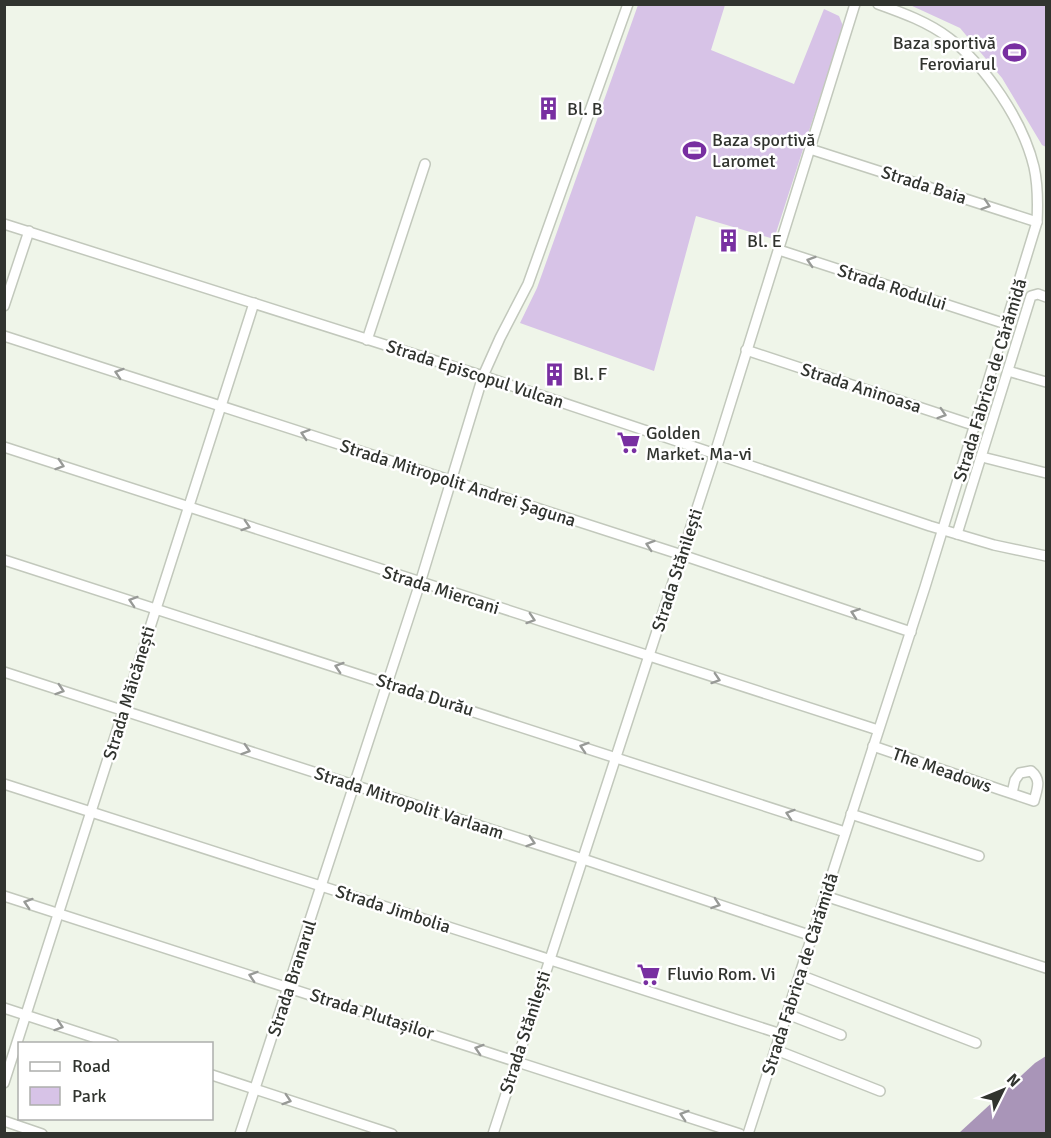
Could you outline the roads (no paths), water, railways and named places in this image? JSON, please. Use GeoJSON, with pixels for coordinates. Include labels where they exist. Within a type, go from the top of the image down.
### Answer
{"type":"FeatureCollection","features":[{"type":"Feature","properties":{"kind":"street","name":"Strada Branarul"},"geometry":{"type":"LineString","coordinates":[[240,1134],[388,683],[483,376],[503,331],[528,284],[628,4]]}},
{"type":"Feature","properties":{"kind":"street","name":"Strada Stănilești"},"geometry":{"type":"LineString","coordinates":[[493,1134],[548,959],[715,453],[855,4]]}},
{"type":"Feature","properties":{"kind":"street","name":"Strada Fabrica de Cărămidă"},"geometry":{"type":"LineString","coordinates":[[748,1134],[812,936],[829,897],[845,832],[944,530],[1037,222],[1036,182],[1028,146],[1001,97],[974,62],[950,39],[931,27],[878,4]]}},
{"type":"Feature","properties":{"kind":"street","name":"Strada Baia"},"geometry":{"type":"LineString","coordinates":[[810,149],[1037,222]]}},
{"type":"Feature","properties":{"kind":"street"},"geometry":{"type":"LineString","coordinates":[[368,340],[425,164]]}},
{"type":"Feature","properties":{"kind":"street","name":"Strada Episcopul Vulcan"},"geometry":{"type":"LineString","coordinates":[[4,224],[483,376],[944,530],[1015,550],[1047,556]]}},
{"type":"Feature","properties":{"kind":"street"},"geometry":{"type":"LineString","coordinates":[[4,306],[29,231]]}},
{"type":"Feature","properties":{"kind":"street","name":"Strada Rodului"},"geometry":{"type":"LineString","coordinates":[[778,250],[1006,324]]}},
{"type":"Feature","properties":{"kind":"street","name":"Strada Fabrica de Cărămidă"},"geometry":{"type":"LineString","coordinates":[[957,534],[1031,297],[1034,294],[1047,297]]}},
{"type":"Feature","properties":{"kind":"street","name":"Strada Măicănești"},"geometry":{"type":"LineString","coordinates":[[4,1083],[254,303]]}},
{"type":"Feature","properties":{"kind":"street","name":"Strada Mitropolit Andrei Șaguna"},"geometry":{"type":"LineString","coordinates":[[4,336],[682,555],[910,632]]}},
{"type":"Feature","properties":{"kind":"street","name":"Strada Aninoasa"},"geometry":{"type":"LineString","coordinates":[[747,351],[976,426]]}},
{"type":"Feature","properties":{"kind":"street"},"geometry":{"type":"LineString","coordinates":[[1008,371],[1047,382]]}},
{"type":"Feature","properties":{"kind":"street","name":"Strada Miercani"},"geometry":{"type":"LineString","coordinates":[[4,447],[878,730]]}},
{"type":"Feature","properties":{"kind":"street"},"geometry":{"type":"LineString","coordinates":[[981,457],[1047,473]]}},
{"type":"Feature","properties":{"kind":"street","name":"Strada Durău"},"geometry":{"type":"LineString","coordinates":[[4,560],[845,832]]}},
{"type":"Feature","properties":{"kind":"street","name":"Strada Mitropolit Varlaam"},"geometry":{"type":"LineString","coordinates":[[4,672],[581,858],[812,936]]}},
{"type":"Feature","properties":{"kind":"street","name":"The Meadows"},"geometry":{"type":"LineString","coordinates":[[873,746],[1012,794]]}},
{"type":"Feature","properties":{"kind":"street","name":"Strada Jimbolia"},"geometry":{"type":"LineString","coordinates":[[4,783],[781,1034]]}},
{"type":"Feature","properties":{"kind":"street"},"geometry":{"type":"LineString","coordinates":[[851,814],[979,856]]}},
{"type":"Feature","properties":{"kind":"street","name":"Strada Plutașilor"},"geometry":{"type":"LineString","coordinates":[[4,896],[740,1134]]}},
{"type":"Feature","properties":{"kind":"street","name":"Strada Fabrica de Cărămidă"},"geometry":{"type":"LineString","coordinates":[[829,897],[1047,968]]}},
{"type":"Feature","properties":{"kind":"street"},"geometry":{"type":"LineString","coordinates":[[800,975],[976,1043]]}},
{"type":"Feature","properties":{"kind":"street"},"geometry":{"type":"LineString","coordinates":[[4,1008],[108,1042]]}},
{"type":"Feature","properties":{"kind":"street"},"geometry":{"type":"LineString","coordinates":[[787,1014],[841,1035]]}},
{"type":"Feature","properties":{"kind":"street"},"geometry":{"type":"LineString","coordinates":[[776,1050],[880,1091]]}},
{"type":"Feature","properties":{"kind":"street"},"geometry":{"type":"LineString","coordinates":[[213,1075],[392,1134]]}},
{"type":"Feature","properties":{"kind":"street"},"geometry":{"type":"LineString","coordinates":[[4,1121],[42,1134]]}},
{"type":"Feature","properties":{"kind":"place","name":"Baza sportivă Feroviarul"},"geometry":{"type":"Point","coordinates":[1014,53]}},
{"type":"Feature","properties":{"kind":"place","name":"Bl. B"},"geometry":{"type":"Point","coordinates":[549,109]}},
{"type":"Feature","properties":{"kind":"place","name":"Baza sportivă Laromet"},"geometry":{"type":"Point","coordinates":[694,150]}},
{"type":"Feature","properties":{"kind":"place","name":"Bl. E"},"geometry":{"type":"Point","coordinates":[729,241]}},
{"type":"Feature","properties":{"kind":"place","name":"Bl. F"},"geometry":{"type":"Point","coordinates":[555,374]}},
{"type":"Feature","properties":{"kind":"place","name":"Golden Market. Ma-vi"},"geometry":{"type":"Point","coordinates":[628,443]}},
{"type":"Feature","properties":{"kind":"place","name":"Fluvio Rom. Vi"},"geometry":{"type":"Point","coordinates":[649,974]}}]}
